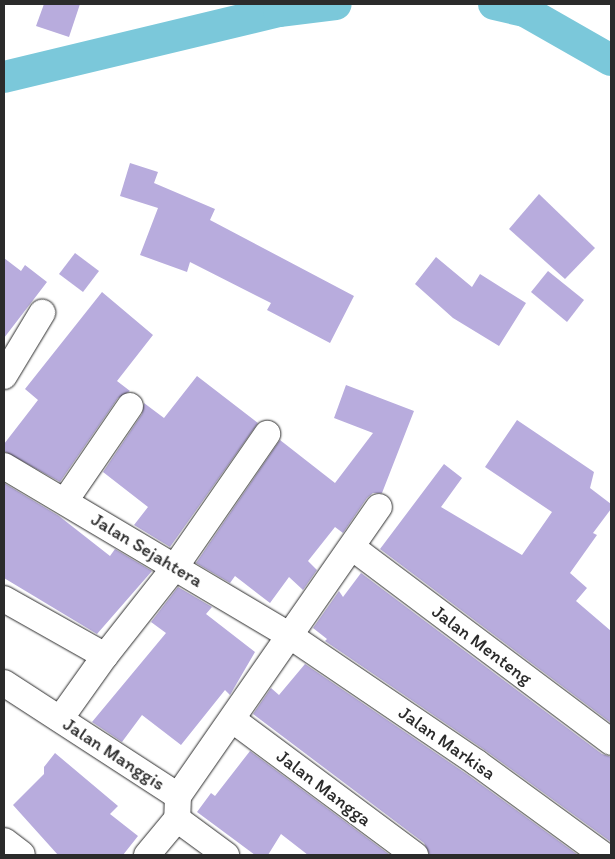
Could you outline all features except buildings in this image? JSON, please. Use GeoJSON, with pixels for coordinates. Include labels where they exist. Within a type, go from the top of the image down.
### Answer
{"type":"FeatureCollection","features":[{"type":"Feature","properties":{"kind":"street"},"geometry":{"type":"LineString","coordinates":[[4,376],[42,313]]}},
{"type":"Feature","properties":{"kind":"street"},"geometry":{"type":"LineString","coordinates":[[65,500],[130,406]]}},
{"type":"Feature","properties":{"kind":"street"},"geometry":{"type":"LineString","coordinates":[[60,719],[105,656],[174,567],[268,434]]}},
{"type":"Feature","properties":{"kind":"street","name":"Jalan Sejahtera"},"geometry":{"type":"LineString","coordinates":[[4,466],[65,500],[289,635]]}},
{"type":"Feature","properties":{"kind":"street"},"geometry":{"type":"LineString","coordinates":[[147,855],[289,635],[353,548],[380,507]]}},
{"type":"Feature","properties":{"kind":"street","name":"Jalan Menteng"},"geometry":{"type":"LineString","coordinates":[[353,548],[611,742]]}},
{"type":"Feature","properties":{"kind":"street"},"geometry":{"type":"LineString","coordinates":[[4,599],[105,656]]}},
{"type":"Feature","properties":{"kind":"street","name":"Jalan Markisa"},"geometry":{"type":"LineString","coordinates":[[289,635],[477,763],[603,855]]}},
{"type":"Feature","properties":{"kind":"street","name":"Jalan Manggis"},"geometry":{"type":"LineString","coordinates":[[4,683],[60,719],[177,807],[226,855]]}},
{"type":"Feature","properties":{"kind":"street","name":"Jalan Mangga"},"geometry":{"type":"LineString","coordinates":[[233,720],[415,855]]}},
{"type":"Feature","properties":{"kind":"street"},"geometry":{"type":"LineString","coordinates":[[4,842],[22,855]]}},
{"type":"Feature","properties":{"kind":"waterway"},"geometry":{"type":"LineString","coordinates":[[4,77],[279,11],[336,4]]}},
{"type":"Feature","properties":{"kind":"waterway"},"geometry":{"type":"LineString","coordinates":[[494,4],[525,11],[611,60]]}}]}
